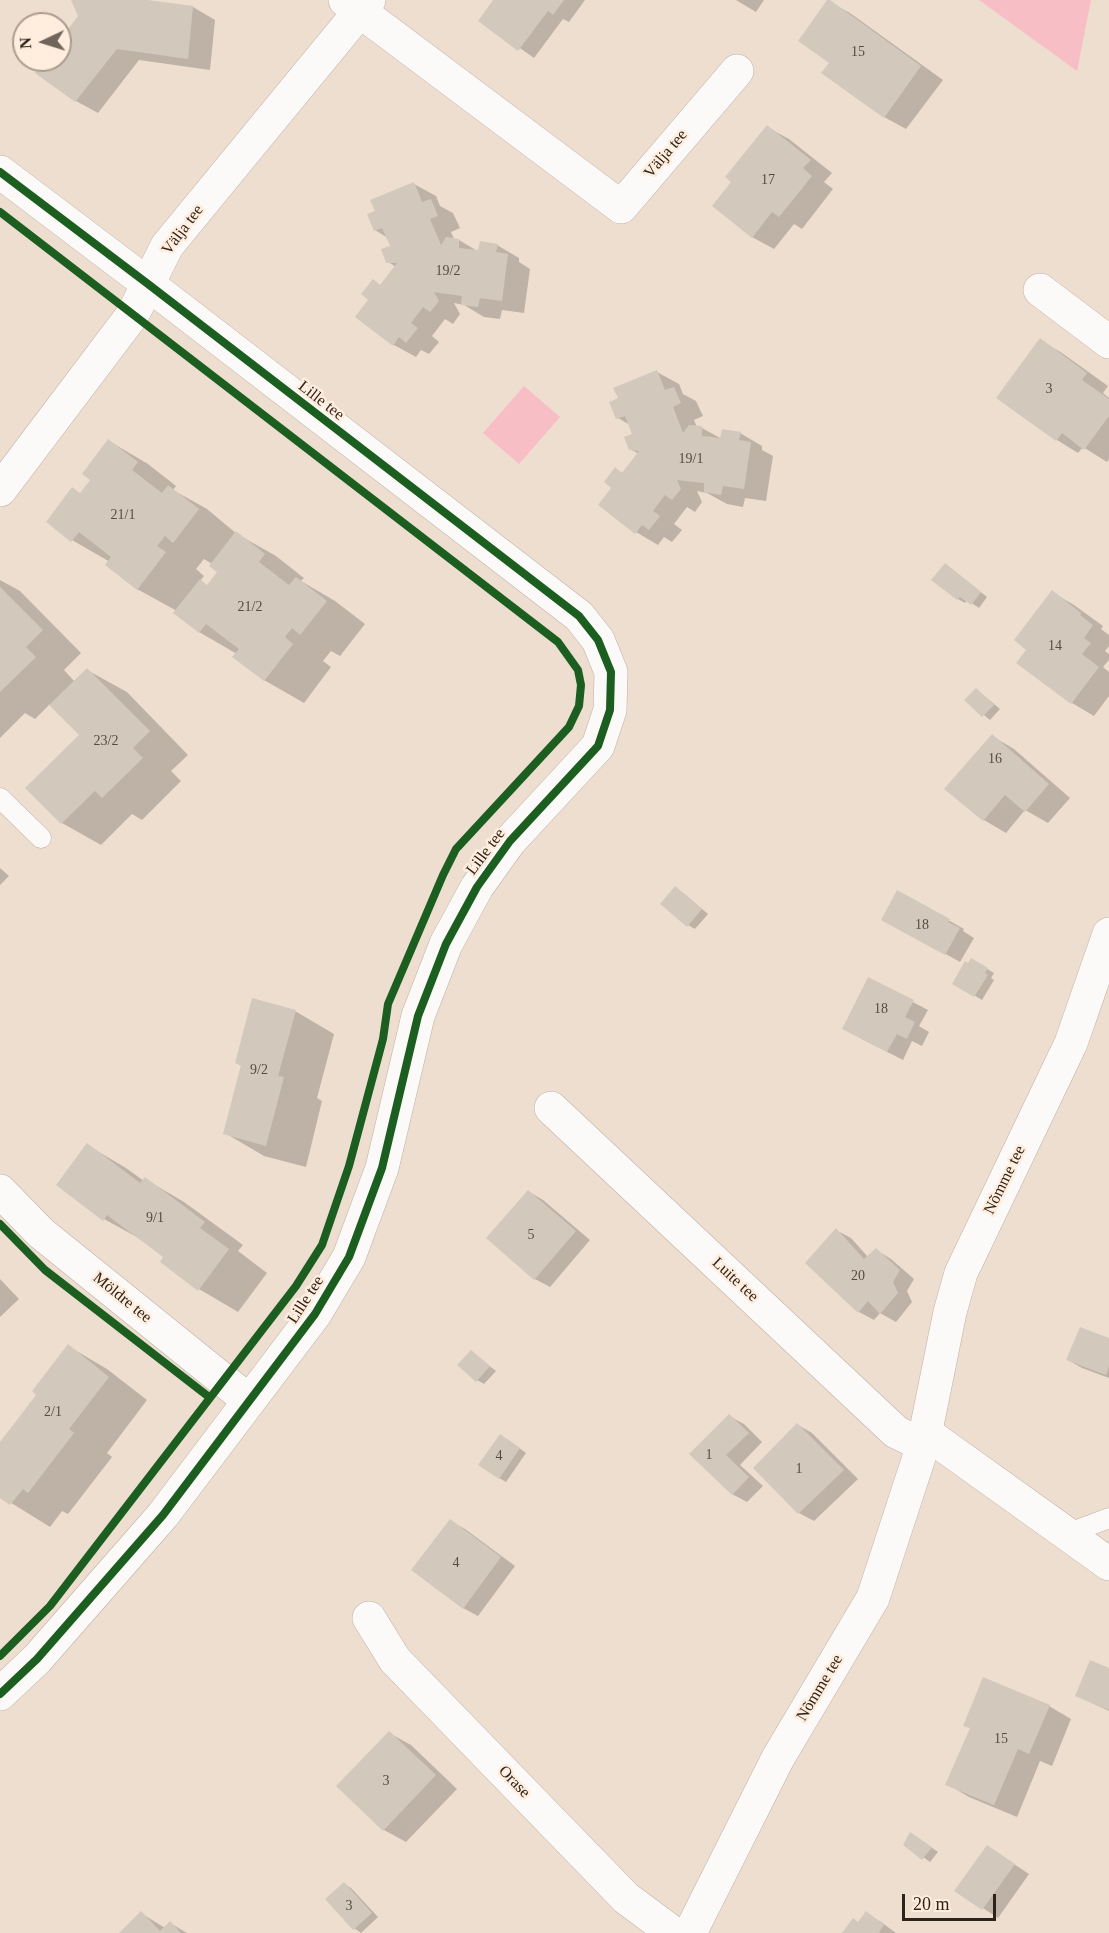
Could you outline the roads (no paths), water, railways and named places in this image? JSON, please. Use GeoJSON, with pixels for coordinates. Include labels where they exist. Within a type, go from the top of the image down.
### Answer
{"type":"FeatureCollection","features":[{"type":"Feature","properties":{"kind":"street","name":"Välja tee"},"geometry":{"type":"LineString","coordinates":[[0,490],[133,315],[167,246],[358,4],[621,207],[737,71]]}},
{"type":"Feature","properties":{"kind":"street","name":"Lille tee"},"geometry":{"type":"LineString","coordinates":[[0,172],[579,616],[598,640],[611,672],[610,710],[598,746],[510,841],[477,887],[446,944],[418,1016],[382,1168],[349,1257],[315,1314],[163,1515],[37,1659],[0,1694]]}},
{"type":"Feature","properties":{"kind":"street"},"geometry":{"type":"LineString","coordinates":[[1040,290],[1109,342]]}},
{"type":"Feature","properties":{"kind":"street","name":"Nõmme tee"},"geometry":{"type":"LineString","coordinates":[[690,1933],[778,1758],[873,1598],[925,1439],[950,1312],[961,1273],[1071,1043],[1109,934]]}},
{"type":"Feature","properties":{"kind":"street","name":"Luite tee"},"geometry":{"type":"LineString","coordinates":[[551,1108],[896,1432],[925,1439]]}},
{"type":"Feature","properties":{"kind":"street","name":"Möldre tee"},"geometry":{"type":"LineString","coordinates":[[0,1191],[41,1233],[249,1400]]}},
{"type":"Feature","properties":{"kind":"street"},"geometry":{"type":"LineString","coordinates":[[925,1439],[1069,1533],[1109,1564]]}},
{"type":"Feature","properties":{"kind":"street","name":"Orase"},"geometry":{"type":"LineString","coordinates":[[369,1618],[403,1669],[626,1898],[673,1933]]}},
{"type":"Feature","properties":{"kind":"lane"},"geometry":{"type":"LineString","coordinates":[[0,798],[41,838]]}},
{"type":"Feature","properties":{"kind":"lane"},"geometry":{"type":"LineString","coordinates":[[1069,1533],[1109,1518]]}}]}
